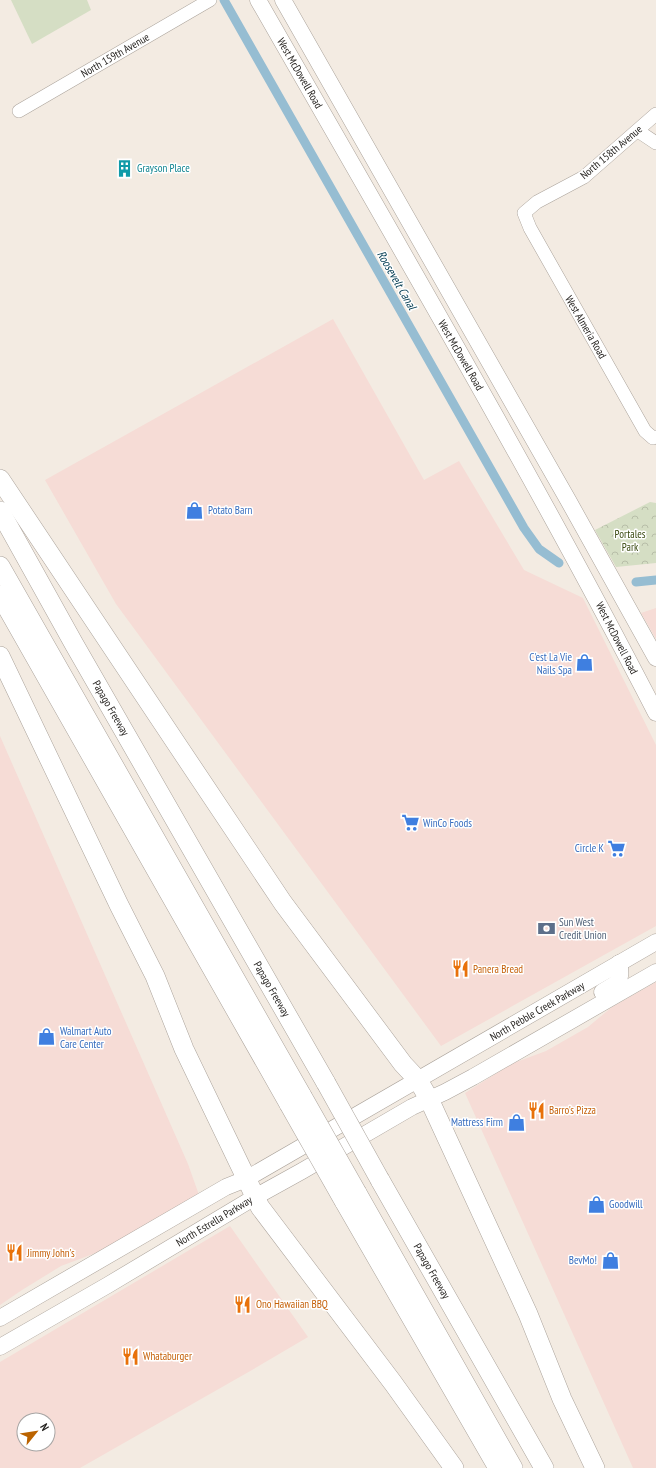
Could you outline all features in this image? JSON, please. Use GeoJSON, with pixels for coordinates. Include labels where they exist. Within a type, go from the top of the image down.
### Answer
{"type":"FeatureCollection","features":[{"type":"Feature","properties":{"kind":"highway"},"geometry":{"type":"LineString","coordinates":[[0,479],[283,903],[394,1052],[418,1080],[429,1100],[528,1314],[562,1399],[595,1468]]}},
{"type":"Feature","properties":{"kind":"highway","name":"Papago Freeway"},"geometry":{"type":"LineString","coordinates":[[0,511],[78,651],[326,1083],[544,1468]]}},
{"type":"Feature","properties":{"kind":"highway"},"geometry":{"type":"LineString","coordinates":[[0,566],[350,1197],[498,1468]]}},
{"type":"Feature","properties":{"kind":"highway"},"geometry":{"type":"LineString","coordinates":[[0,595],[295,1100]]}},
{"type":"Feature","properties":{"kind":"highway"},"geometry":{"type":"LineString","coordinates":[[0,656],[119,905],[155,976],[184,1049],[260,1207],[393,1383],[454,1468]]}},
{"type":"Feature","properties":{"kind":"highway"},"geometry":{"type":"LineString","coordinates":[[350,1197],[513,1468]]}},
{"type":"Feature","properties":{"kind":"main road","name":"West McDowell Road"},"geometry":{"type":"LineString","coordinates":[[258,0],[500,424],[587,581],[656,713]]}},
{"type":"Feature","properties":{"kind":"main road","name":"West McDowell Road"},"geometry":{"type":"LineString","coordinates":[[283,0],[656,657]]}},
{"type":"Feature","properties":{"kind":"main road"},"geometry":{"type":"LineString","coordinates":[[500,424],[510,424],[518,430],[553,492],[568,500]]}},
{"type":"Feature","properties":{"kind":"main road"},"geometry":{"type":"LineString","coordinates":[[633,670],[656,657]]}},
{"type":"Feature","properties":{"kind":"main road","name":"North Pebble Creek Parkway"},"geometry":{"type":"LineString","coordinates":[[418,1080],[656,942]]}},
{"type":"Feature","properties":{"kind":"main road"},"geometry":{"type":"LineString","coordinates":[[593,1008],[595,996],[616,983],[620,978],[622,972],[619,963]]}},
{"type":"Feature","properties":{"kind":"main road"},"geometry":{"type":"LineString","coordinates":[[429,1100],[656,972]]}},
{"type":"Feature","properties":{"kind":"main road","name":"North Estrella Parkway"},"geometry":{"type":"LineString","coordinates":[[7,1314],[221,1190],[246,1179],[418,1080]]}},
{"type":"Feature","properties":{"kind":"main road","name":"North Estrella Parkway"},"geometry":{"type":"LineString","coordinates":[[0,1347],[108,1285],[255,1197],[412,1107],[429,1100]]}},
{"type":"Feature","properties":{"kind":"main road"},"geometry":{"type":"LineString","coordinates":[[7,1314],[32,1328]]}},
{"type":"Feature","properties":{"kind":"street","name":"North 159th Avenue"},"geometry":{"type":"LineString","coordinates":[[19,111],[210,0]]}},
{"type":"Feature","properties":{"kind":"street","name":"North 158th Avenue"},"geometry":{"type":"LineString","coordinates":[[524,213],[537,202],[584,177],[656,114]]}},
{"type":"Feature","properties":{"kind":"street"},"geometry":{"type":"LineString","coordinates":[[638,131],[656,143]]}},
{"type":"Feature","properties":{"kind":"street","name":"West Almeria Road"},"geometry":{"type":"LineString","coordinates":[[524,213],[530,228],[644,431],[654,438]]}},
{"type":"Feature","properties":{"kind":"shaded area"},"geometry":{"type":"Polygon","coordinates":[[[333,319],[424,480],[459,461],[524,570],[583,598],[656,745],[656,926],[441,1046],[116,604],[45,480],[333,319]]]}},
{"type":"Feature","properties":{"kind":"shaded area"},"geometry":{"type":"Polygon","coordinates":[[[656,608],[656,639],[641,613],[656,608]]]}},
{"type":"Feature","properties":{"kind":"shaded area"},"geometry":{"type":"Polygon","coordinates":[[[0,736],[188,1164],[199,1195],[101,1251],[61,1266],[0,1305],[0,736]]]}},
{"type":"Feature","properties":{"kind":"shaded area"},"geometry":{"type":"Polygon","coordinates":[[[656,982],[656,1468],[633,1468],[465,1093],[511,1064],[546,1051],[588,1027],[612,1007],[656,982]]]}},
{"type":"Feature","properties":{"kind":"shaded area"},"geometry":{"type":"Polygon","coordinates":[[[230,1226],[308,1337],[80,1468],[0,1468],[0,1362],[230,1226]]]}},
{"type":"Feature","properties":{"kind":"green space"},"geometry":{"type":"Polygon","coordinates":[[[11,0],[87,0],[91,10],[32,44],[11,0]]]}},
{"type":"Feature","properties":{"kind":"green space","name":"Portales Park"},"geometry":{"type":"Polygon","coordinates":[[[650,502],[656,503],[656,563],[616,567],[595,530],[650,502]]]}},
{"type":"Feature","properties":{"kind":"waterway","name":"Roosevelt Canal"},"geometry":{"type":"LineString","coordinates":[[224,0],[524,528],[539,549],[559,563]]}},
{"type":"Feature","properties":{"kind":"waterway","name":"Roosevelt Canal"},"geometry":{"type":"LineString","coordinates":[[636,582],[656,580]]}},
{"type":"Feature","properties":{"kind":"place","name":"Grayson Place"},"geometry":{"type":"Point","coordinates":[124,168]}},
{"type":"Feature","properties":{"kind":"place","name":"Potato Barn"},"geometry":{"type":"Point","coordinates":[195,510]}},
{"type":"Feature","properties":{"kind":"place","name":"C'est La Vie Nails Spa"},"geometry":{"type":"Point","coordinates":[585,663]}},
{"type":"Feature","properties":{"kind":"place","name":"WinCo Foods"},"geometry":{"type":"Point","coordinates":[410,823]}},
{"type":"Feature","properties":{"kind":"place","name":"Circle K"},"geometry":{"type":"Point","coordinates":[617,848]}},
{"type":"Feature","properties":{"kind":"place","name":"Sun West Credit Union"},"geometry":{"type":"Point","coordinates":[546,928]}},
{"type":"Feature","properties":{"kind":"place","name":"Panera Bread"},"geometry":{"type":"Point","coordinates":[460,969]}},
{"type":"Feature","properties":{"kind":"place","name":"Walmart Auto Care Center"},"geometry":{"type":"Point","coordinates":[47,1037]}},
{"type":"Feature","properties":{"kind":"place","name":"Barro's Pizza"},"geometry":{"type":"Point","coordinates":[536,1110]}},
{"type":"Feature","properties":{"kind":"place","name":"Mattress Firm"},"geometry":{"type":"Point","coordinates":[516,1122]}},
{"type":"Feature","properties":{"kind":"place","name":"Goodwill"},"geometry":{"type":"Point","coordinates":[596,1204]}},
{"type":"Feature","properties":{"kind":"place","name":"Jimmy John's"},"geometry":{"type":"Point","coordinates":[14,1253]}},
{"type":"Feature","properties":{"kind":"place","name":"BevMo!"},"geometry":{"type":"Point","coordinates":[610,1260]}},
{"type":"Feature","properties":{"kind":"place","name":"Ono Hawaiian BBQ"},"geometry":{"type":"Point","coordinates":[243,1304]}},
{"type":"Feature","properties":{"kind":"place","name":"Whataburger"},"geometry":{"type":"Point","coordinates":[130,1356]}}]}
